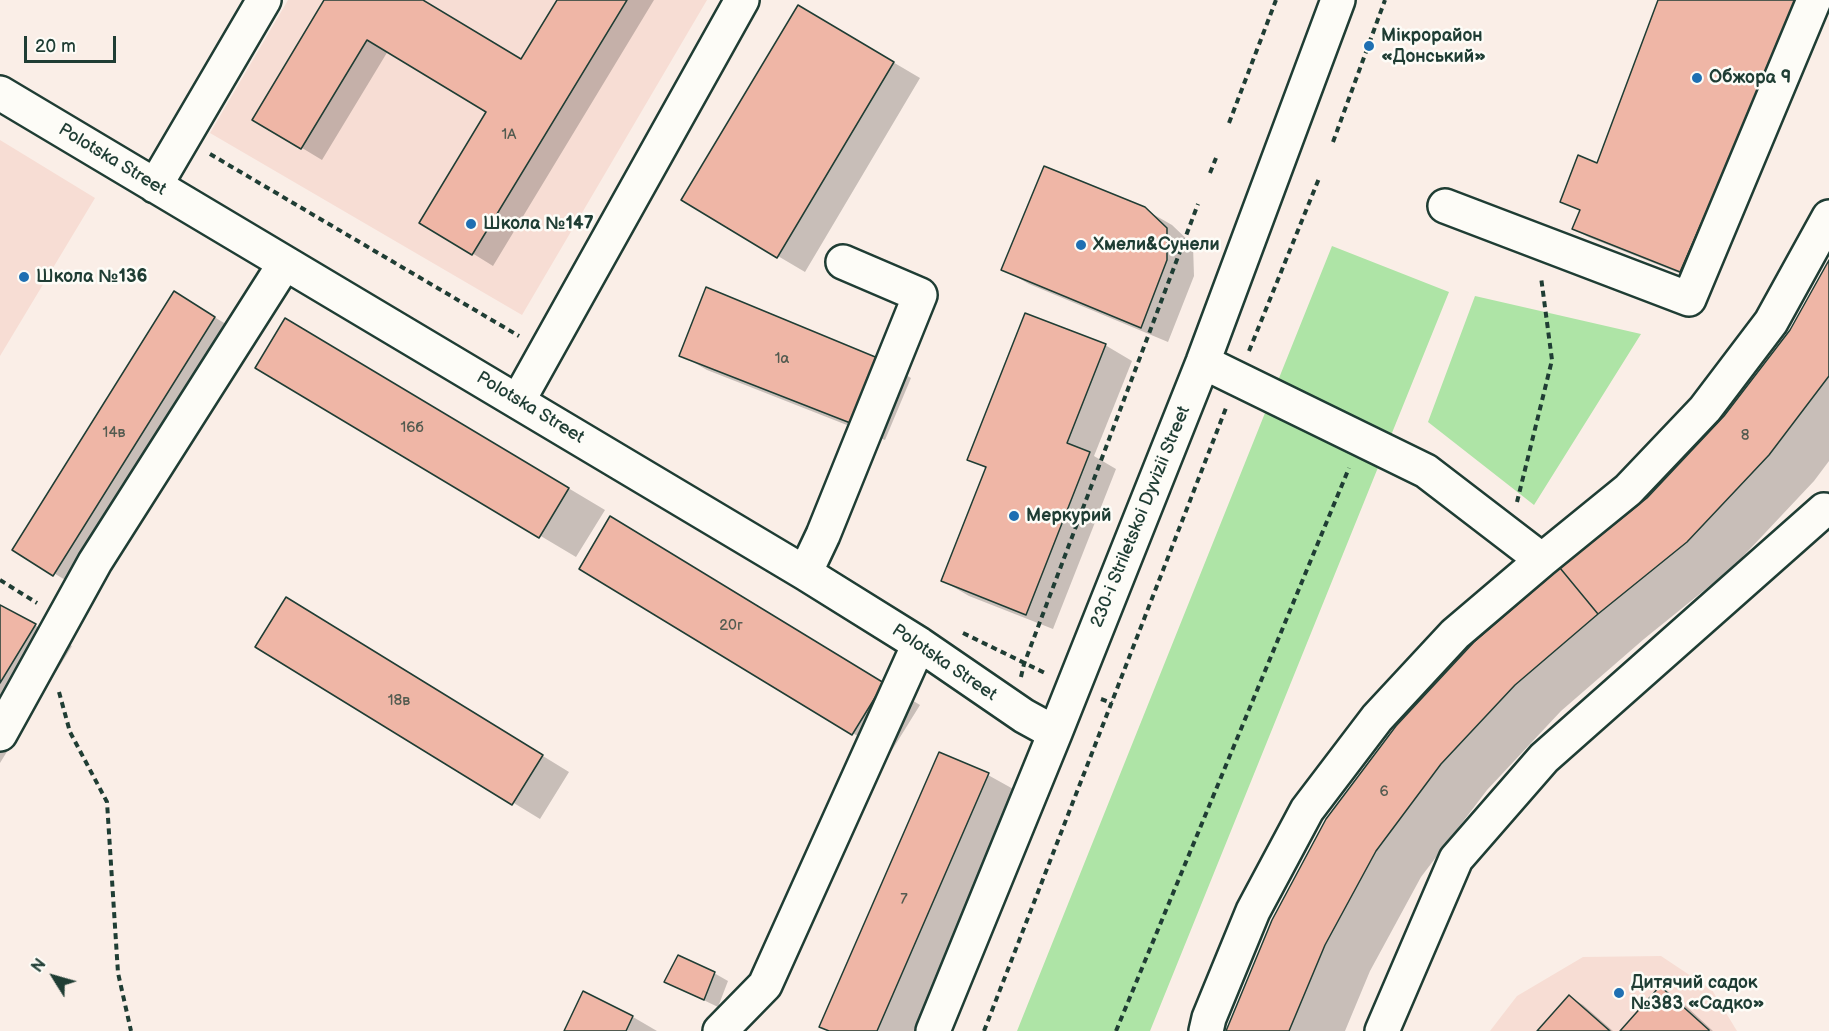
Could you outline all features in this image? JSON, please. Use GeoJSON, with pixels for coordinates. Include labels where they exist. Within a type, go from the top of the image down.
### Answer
{"type":"FeatureCollection","features":[{"type":"Feature","properties":{"kind":"street"},"geometry":{"type":"LineString","coordinates":[[155,186],[264,0]]}},
{"type":"Feature","properties":{"kind":"street"},"geometry":{"type":"LineString","coordinates":[[518,401],[742,0]]}},
{"type":"Feature","properties":{"kind":"street","name":"230-i Striletskoi Dyvizii Street"},"geometry":{"type":"LineString","coordinates":[[933,1031],[1203,362],[1338,0]]}},
{"type":"Feature","properties":{"kind":"street"},"geometry":{"type":"LineString","coordinates":[[1444,206],[1689,299],[1814,0]]}},
{"type":"Feature","properties":{"kind":"street","name":"Polotska Street"},"geometry":{"type":"LineString","coordinates":[[0,93],[804,573],[919,644],[1024,716],[1055,733]]}},
{"type":"Feature","properties":{"kind":"street"},"geometry":{"type":"LineString","coordinates":[[1206,1031],[1209,1018],[1253,911],[1307,810],[1377,718],[1447,643],[1542,560],[1628,490],[1705,409],[1771,322],[1829,217]]}},
{"type":"Feature","properties":{"kind":"street"},"geometry":{"type":"LineString","coordinates":[[804,573],[824,536],[920,295],[843,262]]}},
{"type":"Feature","properties":{"kind":"street"},"geometry":{"type":"LineString","coordinates":[[0,734],[95,562],[285,263]]}},
{"type":"Feature","properties":{"kind":"street"},"geometry":{"type":"LineString","coordinates":[[1203,362],[1426,471],[1542,560]]}},
{"type":"Feature","properties":{"kind":"street"},"geometry":{"type":"LineString","coordinates":[[1382,1031],[1456,859],[1544,758],[1827,507]]}},
{"type":"Feature","properties":{"kind":"street"},"geometry":{"type":"LineString","coordinates":[[720,1031],[765,985],[919,644]]}},
{"type":"Feature","properties":{"kind":"path"},"geometry":{"type":"LineString","coordinates":[[1229,123],[1276,0]]}},
{"type":"Feature","properties":{"kind":"path"},"geometry":{"type":"LineString","coordinates":[[1333,142],[1384,0]]}},
{"type":"Feature","properties":{"kind":"path"},"geometry":{"type":"LineString","coordinates":[[184,138],[545,351]]}},
{"type":"Feature","properties":{"kind":"path"},"geometry":{"type":"LineString","coordinates":[[1210,173],[1216,158]]}},
{"type":"Feature","properties":{"kind":"path"},"geometry":{"type":"LineString","coordinates":[[984,1031],[1238,379],[1320,176]]}},
{"type":"Feature","properties":{"kind":"path"},"geometry":{"type":"LineString","coordinates":[[1105,448],[1198,204]]}},
{"type":"Feature","properties":{"kind":"path"},"geometry":{"type":"LineString","coordinates":[[1509,535],[1552,360],[1537,241]]}},
{"type":"Feature","properties":{"kind":"path"},"geometry":{"type":"LineString","coordinates":[[1116,1031],[1361,440]]}},
{"type":"Feature","properties":{"kind":"path"},"geometry":{"type":"LineString","coordinates":[[0,580],[55,634],[70,732],[107,802],[118,973],[131,1031]]}},
{"type":"Feature","properties":{"kind":"shaded area","name":"Школа №147"},"geometry":{"type":"Polygon","coordinates":[[[288,0],[707,0],[522,315],[210,133],[288,0]]]}},
{"type":"Feature","properties":{"kind":"shaded area","name":"Школа №136"},"geometry":{"type":"Polygon","coordinates":[[[0,140],[95,198],[0,356],[0,140]]]}},
{"type":"Feature","properties":{"kind":"shaded area","name":"Дитячий садок №383 «Садко»"},"geometry":{"type":"Polygon","coordinates":[[[1661,956],[1712,990],[1737,1031],[1490,1031],[1517,996],[1583,957],[1661,956]]]}},
{"type":"Feature","properties":{"kind":"green space"},"geometry":{"type":"Polygon","coordinates":[[[1332,246],[1449,292],[1150,1031],[1017,1031],[1332,246]]]}},
{"type":"Feature","properties":{"kind":"green space"},"geometry":{"type":"Polygon","coordinates":[[[1475,296],[1641,334],[1534,505],[1428,422],[1475,296]]]}},
{"type":"Feature","properties":{"kind":"building"},"geometry":{"type":"Polygon","coordinates":[[[324,0],[423,0],[521,59],[557,0],[627,0],[472,255],[419,223],[486,112],[367,40],[301,149],[252,120],[324,0]]]}},
{"type":"Feature","properties":{"kind":"building","name":"Обжора 9"},"geometry":{"type":"Polygon","coordinates":[[[1658,0],[1799,0],[1680,272],[1572,229],[1580,210],[1560,202],[1578,155],[1597,163],[1658,0]]]}},
{"type":"Feature","properties":{"kind":"building"},"geometry":{"type":"Polygon","coordinates":[[[798,5],[894,62],[777,258],[681,200],[798,5]]]}},
{"type":"Feature","properties":{"kind":"building"},"geometry":{"type":"Polygon","coordinates":[[[1044,166],[1145,207],[1167,228],[1167,260],[1141,328],[1001,270],[1044,166]]]}},
{"type":"Feature","properties":{"kind":"building"},"geometry":{"type":"Polygon","coordinates":[[[1829,260],[1829,376],[1769,455],[1687,542],[1598,614],[1560,568],[1647,498],[1724,416],[1790,330],[1829,260]]]}},
{"type":"Feature","properties":{"kind":"building"},"geometry":{"type":"Polygon","coordinates":[[[706,287],[885,361],[858,426],[679,356],[706,287]]]}},
{"type":"Feature","properties":{"kind":"building"},"geometry":{"type":"Polygon","coordinates":[[[174,291],[215,317],[53,576],[12,550],[174,291]]]}},
{"type":"Feature","properties":{"kind":"building"},"geometry":{"type":"Polygon","coordinates":[[[1025,313],[1106,344],[1067,443],[1090,452],[1026,615],[941,581],[986,467],[967,460],[1025,313]]]}},
{"type":"Feature","properties":{"kind":"building"},"geometry":{"type":"Polygon","coordinates":[[[285,318],[569,488],[539,538],[255,368],[285,318]]]}},
{"type":"Feature","properties":{"kind":"building"},"geometry":{"type":"Polygon","coordinates":[[[610,516],[884,683],[852,735],[579,569],[610,516]]]}},
{"type":"Feature","properties":{"kind":"building"},"geometry":{"type":"Polygon","coordinates":[[[1560,568],[1598,614],[1515,685],[1441,764],[1376,851],[1325,945],[1289,1031],[1226,1031],[1272,920],[1326,819],[1396,726],[1474,642],[1560,568]]]}},
{"type":"Feature","properties":{"kind":"building"},"geometry":{"type":"Polygon","coordinates":[[[286,597],[543,755],[512,805],[255,647],[286,597]]]}},
{"type":"Feature","properties":{"kind":"building"},"geometry":{"type":"Polygon","coordinates":[[[0,605],[36,624],[0,683],[0,605]]]}},
{"type":"Feature","properties":{"kind":"building"},"geometry":{"type":"Polygon","coordinates":[[[939,752],[989,773],[877,1031],[829,1031],[819,1027],[939,752]]]}},
{"type":"Feature","properties":{"kind":"building"},"geometry":{"type":"Polygon","coordinates":[[[678,955],[715,972],[704,1000],[664,982],[678,955]]]}},
{"type":"Feature","properties":{"kind":"building"},"geometry":{"type":"Polygon","coordinates":[[[1660,986],[1709,1030],[1709,1031],[1620,1031],[1660,986]]]}},
{"type":"Feature","properties":{"kind":"building"},"geometry":{"type":"Polygon","coordinates":[[[583,991],[633,1016],[626,1031],[564,1031],[583,991]]]}},
{"type":"Feature","properties":{"kind":"building"},"geometry":{"type":"Polygon","coordinates":[[[1569,995],[1610,1031],[1537,1031],[1569,995]]]}},
{"type":"Feature","properties":{"kind":"place","name":"Мікрорайон «Донський»"},"geometry":{"type":"Point","coordinates":[1369,46]}},
{"type":"Feature","properties":{"kind":"place","name":"Обжора 9"},"geometry":{"type":"Point","coordinates":[1697,78]}},
{"type":"Feature","properties":{"kind":"place","name":"Школа №147"},"geometry":{"type":"Point","coordinates":[471,224]}},
{"type":"Feature","properties":{"kind":"place","name":"Хмели&Сунели"},"geometry":{"type":"Point","coordinates":[1081,245]}},
{"type":"Feature","properties":{"kind":"place","name":"Школа №136"},"geometry":{"type":"Point","coordinates":[24,277]}},
{"type":"Feature","properties":{"kind":"place","name":"Меркурий"},"geometry":{"type":"Point","coordinates":[1014,516]}},
{"type":"Feature","properties":{"kind":"place","name":"Дитячий садок №383 «Садко»"},"geometry":{"type":"Point","coordinates":[1619,993]}}]}
